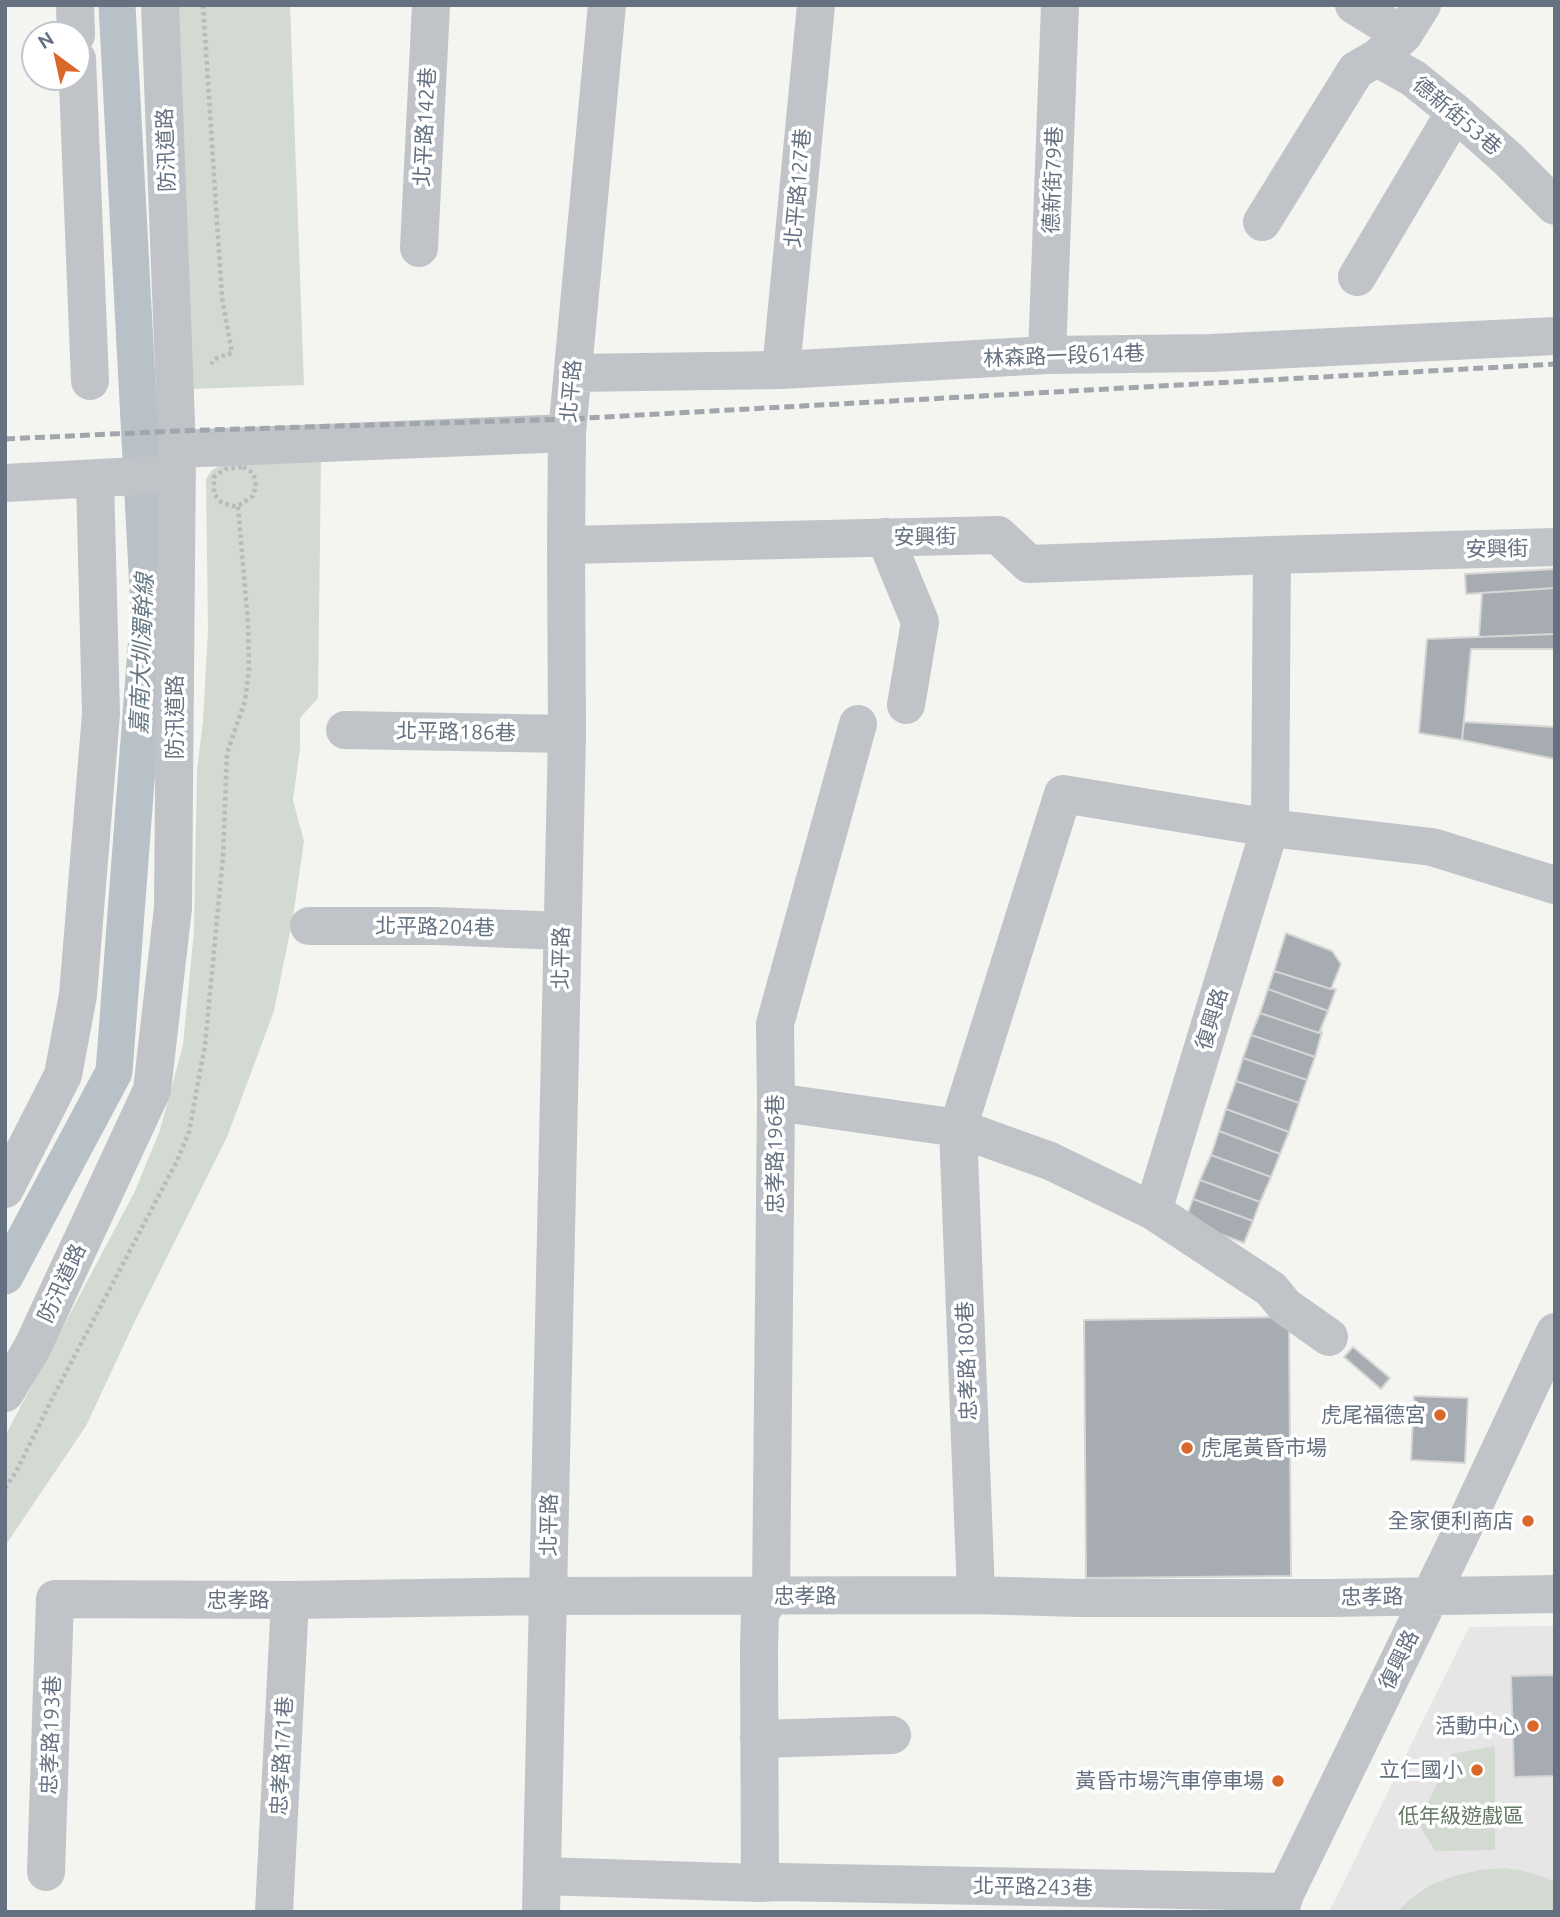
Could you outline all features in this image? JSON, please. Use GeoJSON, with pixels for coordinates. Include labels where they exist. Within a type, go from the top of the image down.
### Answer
{"type":"FeatureCollection","features":[{"type":"Feature","properties":{"kind":"street","name":"防汛道路"},"geometry":{"type":"LineString","coordinates":[[5,1393],[32,1348],[152,1090],[173,908],[177,462],[160,5]]}},
{"type":"Feature","properties":{"kind":"street","name":"北平路142巷"},"geometry":{"type":"LineString","coordinates":[[419,248],[431,5]]}},
{"type":"Feature","properties":{"kind":"street","name":"北平路"},"geometry":{"type":"LineString","coordinates":[[542,1894],[567,734],[568,433],[607,5]]}},
{"type":"Feature","properties":{"kind":"street","name":"北平路127巷"},"geometry":{"type":"LineString","coordinates":[[781,370],[816,5]]}},
{"type":"Feature","properties":{"kind":"street","name":"德新街79巷"},"geometry":{"type":"LineString","coordinates":[[1047,355],[1060,5]]}},
{"type":"Feature","properties":{"kind":"street","name":"德新街53巷"},"geometry":{"type":"LineString","coordinates":[[1354,5],[1401,33],[1413,78],[1508,159],[1555,206]]}},
{"type":"Feature","properties":{"kind":"street"},"geometry":{"type":"LineString","coordinates":[[1262,222],[1356,70],[1401,33]]}},
{"type":"Feature","properties":{"kind":"street"},"geometry":{"type":"LineString","coordinates":[[78,91],[90,380]]}},
{"type":"Feature","properties":{"kind":"street"},"geometry":{"type":"LineString","coordinates":[[1357,277],[1455,112]]}},
{"type":"Feature","properties":{"kind":"street","name":"林森路一段614巷"},"geometry":{"type":"LineString","coordinates":[[573,373],[781,370],[1047,355],[1210,353],[1555,336]]}},
{"type":"Feature","properties":{"kind":"street"},"geometry":{"type":"LineString","coordinates":[[5,483],[95,479],[177,462],[568,433]]}},
{"type":"Feature","properties":{"kind":"street"},"geometry":{"type":"LineString","coordinates":[[5,1189],[63,1075],[78,995],[101,714],[95,479]]}},
{"type":"Feature","properties":{"kind":"street","name":"安興街"},"geometry":{"type":"LineString","coordinates":[[566,545],[998,535],[1029,564],[1555,547]]}},
{"type":"Feature","properties":{"kind":"street"},"geometry":{"type":"LineString","coordinates":[[885,537],[920,622],[906,705]]}},
{"type":"Feature","properties":{"kind":"street"},"geometry":{"type":"LineString","coordinates":[[1272,555],[1270,828],[1432,847],[1555,885]]}},
{"type":"Feature","properties":{"kind":"street","name":"忠孝路196巷"},"geometry":{"type":"LineString","coordinates":[[773,1892],[759,1739],[760,1613],[771,1596],[775,1024],[858,724]]}},
{"type":"Feature","properties":{"kind":"street","name":"北平路186巷"},"geometry":{"type":"LineString","coordinates":[[345,730],[567,734]]}},
{"type":"Feature","properties":{"kind":"street","name":"忠孝路180巷"},"geometry":{"type":"LineString","coordinates":[[976,1595],[958,1128],[1063,794],[1270,828]]}},
{"type":"Feature","properties":{"kind":"street","name":"復興路"},"geometry":{"type":"LineString","coordinates":[[1153,1211],[1270,828]]}},
{"type":"Feature","properties":{"kind":"street","name":"北平路204巷"},"geometry":{"type":"LineString","coordinates":[[309,926],[435,926],[562,931]]}},
{"type":"Feature","properties":{"kind":"street"},"geometry":{"type":"LineString","coordinates":[[776,1102],[958,1128],[1050,1161],[1153,1211],[1271,1289],[1285,1306],[1329,1337]]}},
{"type":"Feature","properties":{"kind":"street","name":"復興路"},"geometry":{"type":"LineString","coordinates":[[1282,1902],[1431,1595],[1547,1367],[1555,1332]]}},
{"type":"Feature","properties":{"kind":"street","name":"忠孝路"},"geometry":{"type":"LineString","coordinates":[[55,1599],[976,1595],[1078,1598],[1331,1598],[1555,1594]]}},
{"type":"Feature","properties":{"kind":"street","name":"忠孝路193巷"},"geometry":{"type":"LineString","coordinates":[[46,1872],[55,1599]]}},
{"type":"Feature","properties":{"kind":"street","name":"忠孝路171巷"},"geometry":{"type":"LineString","coordinates":[[274,1912],[290,1600]]}},
{"type":"Feature","properties":{"kind":"street"},"geometry":{"type":"LineString","coordinates":[[759,1739],[892,1734]]}},
{"type":"Feature","properties":{"kind":"street","name":"北平路243巷"},"geometry":{"type":"LineString","coordinates":[[542,1894],[773,1892],[1282,1902]]}},
{"type":"Feature","properties":{"kind":"path"},"geometry":{"type":"LineString","coordinates":[[203,5],[222,298],[232,353],[217,358],[207,367]]}},
{"type":"Feature","properties":{"kind":"shaded area","name":"立仁國小"},"geometry":{"type":"Polygon","coordinates":[[[1555,1626],[1555,1912],[1329,1912],[1469,1627],[1555,1626]]]}},
{"type":"Feature","properties":{"kind":"green space"},"geometry":{"type":"Polygon","coordinates":[[[178,5],[290,5],[304,385],[189,389],[178,5]]]}},
{"type":"Feature","properties":{"kind":"green space"},"geometry":{"type":"Polygon","coordinates":[[[321,457],[318,698],[300,718],[300,748],[293,800],[304,841],[293,917],[274,1011],[227,1137],[86,1426],[5,1546],[5,1436],[135,1191],[160,1130],[183,1045],[194,931],[197,770],[203,721],[208,631],[206,479],[212,470],[224,463],[321,457]]]}},
{"type":"Feature","properties":{"kind":"green space","name":"低年級遊戲區"},"geometry":{"type":"Polygon","coordinates":[[[1495,1746],[1495,1850],[1435,1851],[1418,1823],[1452,1754],[1495,1746]]]}},
{"type":"Feature","properties":{"kind":"green space"},"geometry":{"type":"Polygon","coordinates":[[[1505,1868],[1544,1877],[1555,1883],[1555,1912],[1398,1912],[1429,1886],[1454,1876],[1505,1868]]]}},
{"type":"Feature","properties":{"kind":"building"},"geometry":{"type":"Polygon","coordinates":[[[1555,569],[1555,588],[1466,594],[1465,574],[1555,569]]]}},
{"type":"Feature","properties":{"kind":"building"},"geometry":{"type":"Polygon","coordinates":[[[1555,588],[1555,634],[1479,637],[1482,593],[1555,588]]]}},
{"type":"Feature","properties":{"kind":"building"},"geometry":{"type":"Polygon","coordinates":[[[1554,634],[1554,649],[1471,649],[1462,740],[1419,733],[1427,639],[1554,634]]]}},
{"type":"Feature","properties":{"kind":"building"},"geometry":{"type":"Polygon","coordinates":[[[1464,722],[1555,727],[1555,759],[1462,740],[1464,722]]]}},
{"type":"Feature","properties":{"kind":"building"},"geometry":{"type":"Polygon","coordinates":[[[1286,933],[1332,951],[1341,964],[1331,989],[1274,971],[1286,933]]]}},
{"type":"Feature","properties":{"kind":"building"},"geometry":{"type":"Polygon","coordinates":[[[1274,971],[1336,989],[1328,1011],[1268,989],[1274,971]]]}},
{"type":"Feature","properties":{"kind":"building"},"geometry":{"type":"Polygon","coordinates":[[[1268,989],[1328,1011],[1319,1033],[1260,1013],[1268,989]]]}},
{"type":"Feature","properties":{"kind":"building"},"geometry":{"type":"Polygon","coordinates":[[[1260,1013],[1322,1032],[1315,1057],[1251,1035],[1260,1013]]]}},
{"type":"Feature","properties":{"kind":"building"},"geometry":{"type":"Polygon","coordinates":[[[1251,1035],[1315,1057],[1307,1080],[1243,1058],[1251,1035]]]}},
{"type":"Feature","properties":{"kind":"building"},"geometry":{"type":"Polygon","coordinates":[[[1243,1058],[1307,1080],[1299,1103],[1236,1081],[1243,1058]]]}},
{"type":"Feature","properties":{"kind":"building"},"geometry":{"type":"Polygon","coordinates":[[[1236,1081],[1299,1103],[1289,1132],[1226,1109],[1236,1081]]]}},
{"type":"Feature","properties":{"kind":"building"},"geometry":{"type":"Polygon","coordinates":[[[1226,1109],[1289,1132],[1280,1154],[1219,1131],[1226,1109]]]}},
{"type":"Feature","properties":{"kind":"building"},"geometry":{"type":"Polygon","coordinates":[[[1219,1131],[1280,1154],[1271,1177],[1211,1155],[1219,1131]]]}},
{"type":"Feature","properties":{"kind":"building"},"geometry":{"type":"Polygon","coordinates":[[[1211,1155],[1271,1177],[1260,1202],[1200,1180],[1211,1155]]]}},
{"type":"Feature","properties":{"kind":"building"},"geometry":{"type":"Polygon","coordinates":[[[1200,1180],[1260,1202],[1253,1221],[1193,1199],[1200,1180]]]}},
{"type":"Feature","properties":{"kind":"building"},"geometry":{"type":"Polygon","coordinates":[[[1193,1199],[1253,1221],[1244,1243],[1185,1221],[1193,1199]]]}},
{"type":"Feature","properties":{"kind":"building","name":"虎尾黃昏市場"},"geometry":{"type":"Polygon","coordinates":[[[1289,1317],[1291,1576],[1086,1578],[1084,1320],[1289,1317]]]}},
{"type":"Feature","properties":{"kind":"building"},"geometry":{"type":"Polygon","coordinates":[[[1353,1347],[1390,1378],[1381,1389],[1344,1357],[1353,1347]]]}},
{"type":"Feature","properties":{"kind":"building","name":"虎尾福德宮"},"geometry":{"type":"Polygon","coordinates":[[[1414,1396],[1468,1398],[1465,1463],[1411,1460],[1414,1396]]]}},
{"type":"Feature","properties":{"kind":"building","name":"活動中心"},"geometry":{"type":"Polygon","coordinates":[[[1555,1675],[1555,1776],[1514,1777],[1511,1676],[1555,1675]]]}},
{"type":"Feature","properties":{"kind":"waterway","name":"嘉南大圳濁幹線"},"geometry":{"type":"LineString","coordinates":[[5,1276],[114,1072],[149,609],[117,5]]}},
{"type":"Feature","properties":{"kind":"railway"},"geometry":{"type":"LineString","coordinates":[[5,439],[569,419],[1555,364]]}},
{"type":"Feature","properties":{"kind":"place","name":"虎尾福德宮"},"geometry":{"type":"Point","coordinates":[1440,1415]}},
{"type":"Feature","properties":{"kind":"place","name":"虎尾黃昏市場"},"geometry":{"type":"Point","coordinates":[1187,1448]}},
{"type":"Feature","properties":{"kind":"place","name":"全家便利商店"},"geometry":{"type":"Point","coordinates":[1528,1521]}},
{"type":"Feature","properties":{"kind":"place","name":"活動中心"},"geometry":{"type":"Point","coordinates":[1533,1726]}},
{"type":"Feature","properties":{"kind":"place","name":"立仁國小"},"geometry":{"type":"Point","coordinates":[1477,1770]}},
{"type":"Feature","properties":{"kind":"place","name":"黃昏市場汽車停車場"},"geometry":{"type":"Point","coordinates":[1278,1781]}}]}
